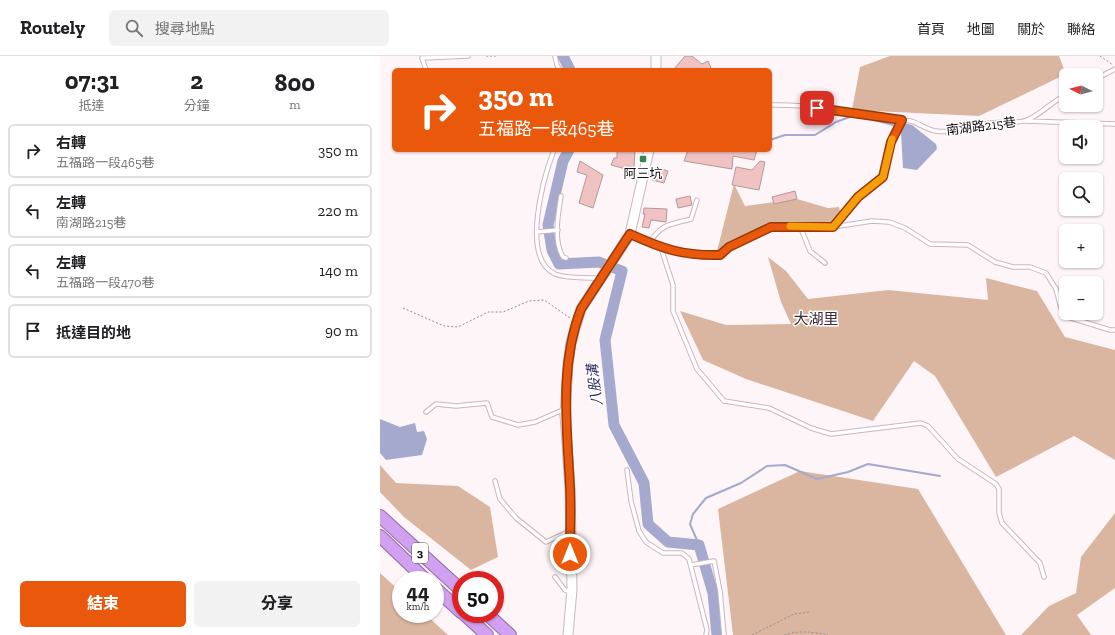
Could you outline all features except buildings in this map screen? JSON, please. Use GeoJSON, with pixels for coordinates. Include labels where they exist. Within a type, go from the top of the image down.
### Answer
{"type":"FeatureCollection","features":[{"type":"Feature","properties":{"kind":"highway","name":"3"},"geometry":{"type":"LineString","coordinates":[[380,516],[452,582]]}},
{"type":"Feature","properties":{"kind":"highway","name":"3"},"geometry":{"type":"LineString","coordinates":[[380,536],[417,571]]}},
{"type":"Feature","properties":{"kind":"highway"},"geometry":{"type":"LineString","coordinates":[[444,596],[452,604]]}},
{"type":"Feature","properties":{"kind":"highway"},"geometry":{"type":"LineString","coordinates":[[474,623],[487,635]]}},
{"type":"Feature","properties":{"kind":"highway"},"geometry":{"type":"LineString","coordinates":[[497,623],[510,635]]}},
{"type":"Feature","properties":{"kind":"main road"},"geometry":{"type":"LineString","coordinates":[[656,56],[656,68]]}},
{"type":"Feature","properties":{"kind":"main road"},"geometry":{"type":"LineString","coordinates":[[568,635],[572,592],[566,408],[568,365],[576,321],[581,309],[630,234],[649,152]]}},
{"type":"Feature","properties":{"kind":"lane"},"geometry":{"type":"LineString","coordinates":[[425,68],[422,58],[468,56]]}},
{"type":"Feature","properties":{"kind":"lane"},"geometry":{"type":"LineString","coordinates":[[555,56],[559,68]]}},
{"type":"Feature","properties":{"kind":"lane"},"geometry":{"type":"LineString","coordinates":[[1103,75],[1115,68]]}},
{"type":"Feature","properties":{"kind":"lane","name":"南湖路215巷"},"geometry":{"type":"LineString","coordinates":[[772,105],[788,105],[846,111],[908,120],[926,129],[937,132],[961,130],[990,123],[1027,120],[1059,100]]}},
{"type":"Feature","properties":{"kind":"lane"},"geometry":{"type":"LineString","coordinates":[[833,227],[858,197],[883,177],[891,142],[902,120]]}},
{"type":"Feature","properties":{"kind":"lane"},"geometry":{"type":"LineString","coordinates":[[1020,121],[1115,124]]}},
{"type":"Feature","properties":{"kind":"lane"},"geometry":{"type":"LineString","coordinates":[[553,152],[543,186],[538,210],[539,255],[548,269],[554,273],[564,276],[595,278],[599,280]]}},
{"type":"Feature","properties":{"kind":"lane"},"geometry":{"type":"LineString","coordinates":[[561,196],[558,249],[563,257],[566,258]]}},
{"type":"Feature","properties":{"kind":"lane"},"geometry":{"type":"LineString","coordinates":[[649,243],[658,230],[666,224],[691,219],[697,200]]}},
{"type":"Feature","properties":{"kind":"lane"},"geometry":{"type":"LineString","coordinates":[[630,234],[661,248],[682,253],[720,255],[729,247],[771,227],[833,227],[872,221],[889,222],[904,228],[930,244],[968,245],[995,262],[1013,267],[1030,267],[1046,273],[1056,289],[1061,308],[1068,317],[1110,330],[1115,330]]}},
{"type":"Feature","properties":{"kind":"lane"},"geometry":{"type":"LineString","coordinates":[[800,226],[810,251],[825,263]]}},
{"type":"Feature","properties":{"kind":"lane"},"geometry":{"type":"LineString","coordinates":[[538,232],[558,230]]}},
{"type":"Feature","properties":{"kind":"lane"},"geometry":{"type":"LineString","coordinates":[[661,248],[673,285],[673,310],[697,369],[724,401],[769,408],[811,428],[831,434],[920,423],[928,426],[958,459],[996,484],[999,488],[999,513],[1002,523],[1040,564],[1044,577]]}},
{"type":"Feature","properties":{"kind":"lane"},"geometry":{"type":"LineString","coordinates":[[426,412],[436,404],[456,406],[487,403],[492,417],[518,425],[535,422],[566,408]]}},
{"type":"Feature","properties":{"kind":"lane"},"geometry":{"type":"LineString","coordinates":[[627,470],[631,501],[638,531],[646,542],[663,553],[682,553],[689,559],[707,630],[706,635]]}},
{"type":"Feature","properties":{"kind":"lane"},"geometry":{"type":"LineString","coordinates":[[496,481],[500,499],[516,518],[546,542],[570,531]]}},
{"type":"Feature","properties":{"kind":"lane"},"geometry":{"type":"LineString","coordinates":[[691,565],[714,561],[720,591],[724,635]]}},
{"type":"Feature","properties":{"kind":"lane"},"geometry":{"type":"LineString","coordinates":[[555,578],[565,590],[572,592]]}},
{"type":"Feature","properties":{"kind":"path"},"geometry":{"type":"LineString","coordinates":[[486,56],[497,56]]}},
{"type":"Feature","properties":{"kind":"path"},"geometry":{"type":"LineString","coordinates":[[1100,56],[1115,68]]}},
{"type":"Feature","properties":{"kind":"path"},"geometry":{"type":"LineString","coordinates":[[403,308],[444,326],[458,327],[488,312],[503,312],[529,302],[544,300],[560,313],[576,321]]}},
{"type":"Feature","properties":{"kind":"path"},"geometry":{"type":"LineString","coordinates":[[752,635],[794,614],[810,612]]}},
{"type":"Feature","properties":{"kind":"path"},"geometry":{"type":"LineString","coordinates":[[784,635],[797,631],[808,631],[828,635]]}},
{"type":"Feature","properties":{"kind":"shaded area"},"geometry":{"type":"Polygon","coordinates":[[[890,56],[1059,56],[1064,68],[1059,68],[1059,77],[979,116],[852,110],[860,67],[890,56]]]}},
{"type":"Feature","properties":{"kind":"shaded area"},"geometry":{"type":"Polygon","coordinates":[[[734,184],[745,206],[797,199],[828,208],[839,207],[840,211],[833,222],[766,225],[717,251],[734,184]]]}},
{"type":"Feature","properties":{"kind":"shaded area"},"geometry":{"type":"Polygon","coordinates":[[[768,257],[786,271],[808,299],[888,290],[988,300],[986,278],[1037,291],[1065,337],[1115,350],[1115,460],[1074,436],[996,477],[935,376],[914,361],[873,421],[746,379],[703,360],[680,311],[726,325],[791,324],[781,302],[768,257]]]}},
{"type":"Feature","properties":{"kind":"shaded area"},"geometry":{"type":"Polygon","coordinates":[[[380,465],[396,483],[458,486],[490,507],[498,557],[471,570],[404,517],[380,492],[380,465]]]}},
{"type":"Feature","properties":{"kind":"shaded area"},"geometry":{"type":"Polygon","coordinates":[[[800,471],[918,489],[1006,635],[733,635],[718,509],[800,471]]]}},
{"type":"Feature","properties":{"kind":"shaded area"},"geometry":{"type":"Polygon","coordinates":[[[1115,513],[1115,588],[1077,615],[1091,635],[1021,635],[1049,606],[1076,593],[1081,557],[1115,513]]]}},
{"type":"Feature","properties":{"kind":"shaded area"},"geometry":{"type":"Polygon","coordinates":[[[380,573],[392,584],[392,623],[435,623],[448,635],[380,635],[380,573]]]}},
{"type":"Feature","properties":{"kind":"water"},"geometry":{"type":"Polygon","coordinates":[[[904,123],[912,125],[936,144],[937,149],[917,170],[903,168],[901,133],[897,130],[904,123]]]}},
{"type":"Feature","properties":{"kind":"water"},"geometry":{"type":"Polygon","coordinates":[[[380,419],[400,427],[415,423],[417,432],[424,431],[427,439],[422,455],[386,460],[380,453],[380,419]]]}},
{"type":"Feature","properties":{"kind":"waterway","name":"八股溝"},"geometry":{"type":"LineString","coordinates":[[563,56],[569,68]]}},
{"type":"Feature","properties":{"kind":"waterway"},"geometry":{"type":"LineString","coordinates":[[772,139],[785,135],[815,135],[836,122],[855,115],[893,125]]}},
{"type":"Feature","properties":{"kind":"waterway","name":"八股溝"},"geometry":{"type":"LineString","coordinates":[[568,152],[563,161],[548,225],[552,250],[559,264],[599,262],[622,271],[605,340],[614,425],[644,483],[648,524],[668,542],[699,545],[713,593],[717,635]]}},
{"type":"Feature","properties":{"kind":"waterway"},"geometry":{"type":"LineString","coordinates":[[699,545],[690,524],[693,514],[706,498],[741,483],[767,466],[785,465],[817,479],[848,472],[868,464],[940,476]]}},
{"type":"Feature","properties":{"kind":"slow traffic"},"geometry":{"type":"LineString","coordinates":[[790,226],[833,227],[842,214],[858,197],[883,177],[886,159],[892,139]]}},
{"type":"Feature","properties":{"kind":"place","name":"阿三坑"},"geometry":{"type":"Point","coordinates":[643,159]}},
{"type":"Feature","properties":{"kind":"district","name":"大湖里"},"geometry":{"type":"Point","coordinates":[816,319]}},
{"type":"Feature","properties":{"kind":"route"},"geometry":{"type":"LineString","coordinates":[[570,554],[570,489],[565,415],[571,342],[576,321],[581,309],[630,234],[661,248],[682,253],[720,255],[729,247],[771,227],[833,227],[842,214],[858,197],[883,177],[891,142],[902,120],[817,108]]}}]}
